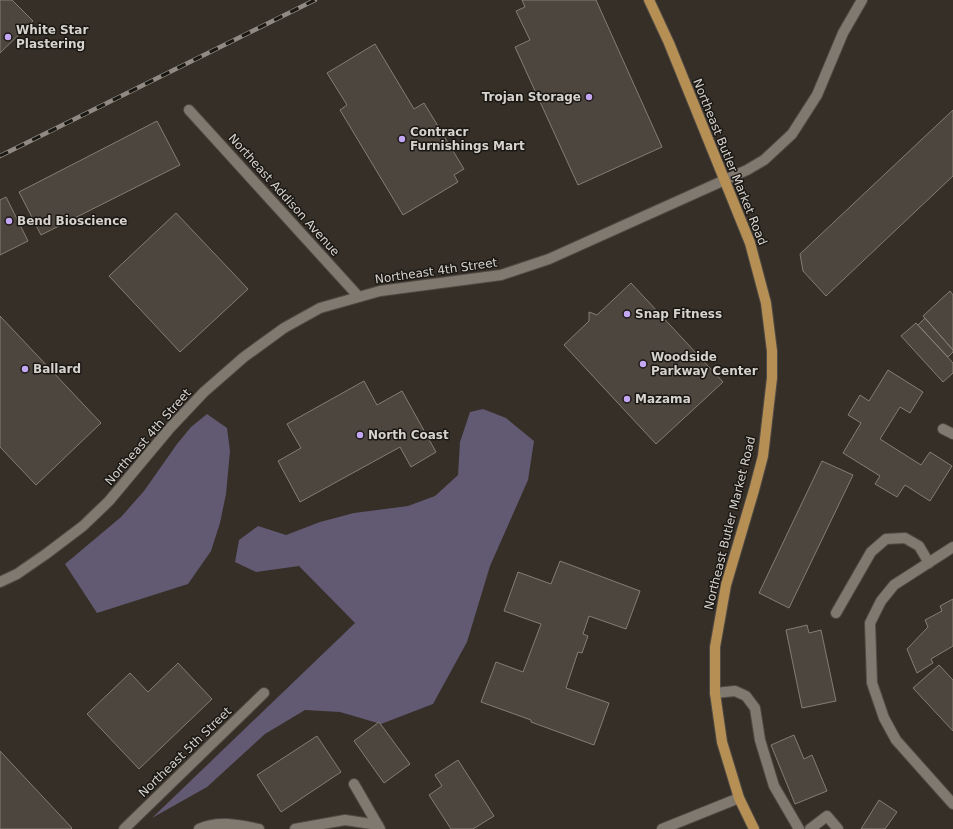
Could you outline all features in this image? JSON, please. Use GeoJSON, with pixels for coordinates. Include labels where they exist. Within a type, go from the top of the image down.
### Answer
{"type":"FeatureCollection","features":[{"type":"Feature","properties":{"kind":"main road","name":"Northeast Butler Market Road"},"geometry":{"type":"LineString","coordinates":[[649,0],[668,42],[750,243],[766,303],[772,351],[772,378],[763,456],[726,585],[715,647],[715,693],[722,742],[739,798],[754,829]]}},
{"type":"Feature","properties":{"kind":"street","name":"Northeast 4th Street"},"geometry":{"type":"LineString","coordinates":[[0,582],[17,574],[83,526],[109,501],[170,428],[204,392],[244,357],[284,328],[320,308],[380,291],[501,275],[549,259],[747,170],[764,160],[792,134],[816,95],[843,33],[862,0]]}},
{"type":"Feature","properties":{"kind":"street","name":"Northeast Addison Avenue"},"geometry":{"type":"LineString","coordinates":[[189,110],[359,296]]}},
{"type":"Feature","properties":{"kind":"street"},"geometry":{"type":"LineString","coordinates":[[944,429],[953,434]]}},
{"type":"Feature","properties":{"kind":"street"},"geometry":{"type":"LineString","coordinates":[[836,614],[871,552],[886,539],[905,538],[919,546],[929,563]]}},
{"type":"Feature","properties":{"kind":"street"},"geometry":{"type":"LineString","coordinates":[[953,547],[894,585],[881,601],[870,623],[872,683],[884,718],[896,740],[953,804]]}},
{"type":"Feature","properties":{"kind":"street"},"geometry":{"type":"LineString","coordinates":[[715,693],[735,691],[746,696],[755,708],[760,740],[774,786],[799,829]]}},
{"type":"Feature","properties":{"kind":"street","name":"Northeast 5th Street"},"geometry":{"type":"LineString","coordinates":[[129,827],[264,693]]}},
{"type":"Feature","properties":{"kind":"street"},"geometry":{"type":"LineString","coordinates":[[354,784],[379,827]]}},
{"type":"Feature","properties":{"kind":"street"},"geometry":{"type":"LineString","coordinates":[[662,829],[739,798]]}},
{"type":"Feature","properties":{"kind":"street"},"geometry":{"type":"LineString","coordinates":[[810,829],[827,816],[838,829]]}},
{"type":"Feature","properties":{"kind":"street"},"geometry":{"type":"LineString","coordinates":[[295,829],[345,820],[379,827]]}},
{"type":"Feature","properties":{"kind":"street"},"geometry":{"type":"LineString","coordinates":[[199,829],[206,826],[232,824],[259,829]]}},
{"type":"Feature","properties":{"kind":"shaded area"},"geometry":{"type":"Polygon","coordinates":[[[483,409],[506,418],[534,441],[528,480],[490,566],[467,642],[433,704],[381,724],[340,712],[305,710],[265,734],[207,787],[152,818],[355,623],[299,566],[256,572],[235,562],[239,540],[258,526],[286,535],[320,522],[354,513],[408,506],[435,496],[458,475],[460,442],[470,412],[483,409]]]}},
{"type":"Feature","properties":{"kind":"shaded area"},"geometry":{"type":"Polygon","coordinates":[[[207,414],[227,428],[230,451],[226,494],[220,523],[211,551],[188,584],[97,613],[65,564],[121,517],[144,491],[177,444],[191,427],[207,414]]]}},
{"type":"Feature","properties":{"kind":"building","name":"White Star Plastering"},"geometry":{"type":"Polygon","coordinates":[[[0,0],[12,0],[33,21],[0,53],[0,0]]]}},
{"type":"Feature","properties":{"kind":"building","name":"Trojan Storage"},"geometry":{"type":"Polygon","coordinates":[[[522,0],[596,0],[662,147],[578,185],[515,47],[530,40],[516,11],[525,7],[522,0]]]}},
{"type":"Feature","properties":{"kind":"building","name":"Contracr Furnishings Mart"},"geometry":{"type":"Polygon","coordinates":[[[375,44],[414,109],[424,103],[464,169],[454,175],[458,182],[403,215],[340,110],[347,105],[327,73],[375,44]]]}},
{"type":"Feature","properties":{"kind":"building"},"geometry":{"type":"Polygon","coordinates":[[[953,110],[953,176],[826,296],[803,271],[800,254],[953,110]]]}},
{"type":"Feature","properties":{"kind":"building"},"geometry":{"type":"Polygon","coordinates":[[[157,121],[180,165],[41,235],[19,192],[157,121]]]}},
{"type":"Feature","properties":{"kind":"building","name":"Bend Bioscience"},"geometry":{"type":"Polygon","coordinates":[[[6,197],[28,241],[0,255],[0,200],[6,197]]]}},
{"type":"Feature","properties":{"kind":"building"},"geometry":{"type":"Polygon","coordinates":[[[176,213],[248,289],[180,352],[109,276],[176,213]]]}},
{"type":"Feature","properties":{"kind":"building","name":"Woodside Parkway Center"},"geometry":{"type":"Polygon","coordinates":[[[631,283],[723,382],[656,444],[564,345],[589,321],[589,312],[597,315],[631,283]]]}},
{"type":"Feature","properties":{"kind":"building"},"geometry":{"type":"Polygon","coordinates":[[[950,291],[953,295],[953,350],[923,316],[950,291]]]}},
{"type":"Feature","properties":{"kind":"building","name":"Ballard"},"geometry":{"type":"Polygon","coordinates":[[[0,316],[101,423],[36,485],[0,447],[0,316]]]}},
{"type":"Feature","properties":{"kind":"building"},"geometry":{"type":"Polygon","coordinates":[[[925,318],[953,350],[948,357],[918,325],[925,318]]]}},
{"type":"Feature","properties":{"kind":"building"},"geometry":{"type":"Polygon","coordinates":[[[916,323],[953,363],[953,373],[943,382],[901,336],[916,323]]]}},
{"type":"Feature","properties":{"kind":"building"},"geometry":{"type":"Polygon","coordinates":[[[888,370],[923,392],[910,413],[900,407],[880,439],[921,465],[930,452],[952,466],[930,501],[905,485],[897,497],[875,484],[880,476],[843,453],[861,423],[848,415],[860,395],[869,401],[888,370]]]}},
{"type":"Feature","properties":{"kind":"building","name":"North Coast"},"geometry":{"type":"Polygon","coordinates":[[[364,381],[377,405],[402,391],[436,452],[411,467],[400,447],[300,502],[278,461],[301,448],[287,424],[364,381]]]}},
{"type":"Feature","properties":{"kind":"building"},"geometry":{"type":"Polygon","coordinates":[[[822,461],[853,475],[789,608],[759,593],[822,461]]]}},
{"type":"Feature","properties":{"kind":"building"},"geometry":{"type":"Polygon","coordinates":[[[560,561],[640,591],[626,629],[589,616],[583,634],[588,636],[582,653],[578,652],[566,688],[609,703],[594,745],[481,702],[496,662],[523,672],[541,624],[504,611],[518,572],[551,584],[560,561]]]}},
{"type":"Feature","properties":{"kind":"building"},"geometry":{"type":"Polygon","coordinates":[[[953,599],[953,646],[931,659],[933,663],[917,673],[907,649],[928,627],[925,620],[942,611],[940,606],[953,599]]]}},
{"type":"Feature","properties":{"kind":"building"},"geometry":{"type":"Polygon","coordinates":[[[807,625],[809,633],[821,630],[836,701],[802,708],[786,630],[807,625]]]}},
{"type":"Feature","properties":{"kind":"building"},"geometry":{"type":"Polygon","coordinates":[[[178,663],[212,699],[139,769],[87,714],[130,673],[148,692],[178,663]]]}},
{"type":"Feature","properties":{"kind":"building"},"geometry":{"type":"Polygon","coordinates":[[[939,665],[953,680],[953,731],[913,688],[939,665]]]}},
{"type":"Feature","properties":{"kind":"building"},"geometry":{"type":"Polygon","coordinates":[[[379,722],[410,764],[384,783],[354,741],[379,722]]]}},
{"type":"Feature","properties":{"kind":"building"},"geometry":{"type":"Polygon","coordinates":[[[794,735],[804,759],[812,755],[827,791],[795,804],[771,745],[794,735]]]}},
{"type":"Feature","properties":{"kind":"building"},"geometry":{"type":"Polygon","coordinates":[[[317,736],[341,772],[281,812],[257,775],[317,736]]]}},
{"type":"Feature","properties":{"kind":"building"},"geometry":{"type":"Polygon","coordinates":[[[0,751],[72,828],[71,829],[0,829],[0,751]]]}},
{"type":"Feature","properties":{"kind":"building"},"geometry":{"type":"Polygon","coordinates":[[[458,760],[494,816],[473,829],[451,829],[429,795],[442,786],[435,775],[458,760]]]}},
{"type":"Feature","properties":{"kind":"building"},"geometry":{"type":"Polygon","coordinates":[[[879,800],[897,812],[885,829],[861,829],[879,800]]]}},
{"type":"Feature","properties":{"kind":"railway"},"geometry":{"type":"LineString","coordinates":[[0,156],[315,0]]}},
{"type":"Feature","properties":{"kind":"place","name":"White Star Plastering"},"geometry":{"type":"Point","coordinates":[8,37]}},
{"type":"Feature","properties":{"kind":"place","name":"Trojan Storage"},"geometry":{"type":"Point","coordinates":[589,97]}},
{"type":"Feature","properties":{"kind":"place","name":"Contracr Furnishings Mart"},"geometry":{"type":"Point","coordinates":[402,139]}},
{"type":"Feature","properties":{"kind":"place","name":"Bend Bioscience"},"geometry":{"type":"Point","coordinates":[9,221]}},
{"type":"Feature","properties":{"kind":"place","name":"Snap Fitness"},"geometry":{"type":"Point","coordinates":[627,314]}},
{"type":"Feature","properties":{"kind":"place","name":"Woodside Parkway Center"},"geometry":{"type":"Point","coordinates":[643,364]}},
{"type":"Feature","properties":{"kind":"place","name":"Ballard"},"geometry":{"type":"Point","coordinates":[25,369]}},
{"type":"Feature","properties":{"kind":"place","name":"Mazama"},"geometry":{"type":"Point","coordinates":[627,399]}},
{"type":"Feature","properties":{"kind":"place","name":"North Coast"},"geometry":{"type":"Point","coordinates":[360,435]}}]}
